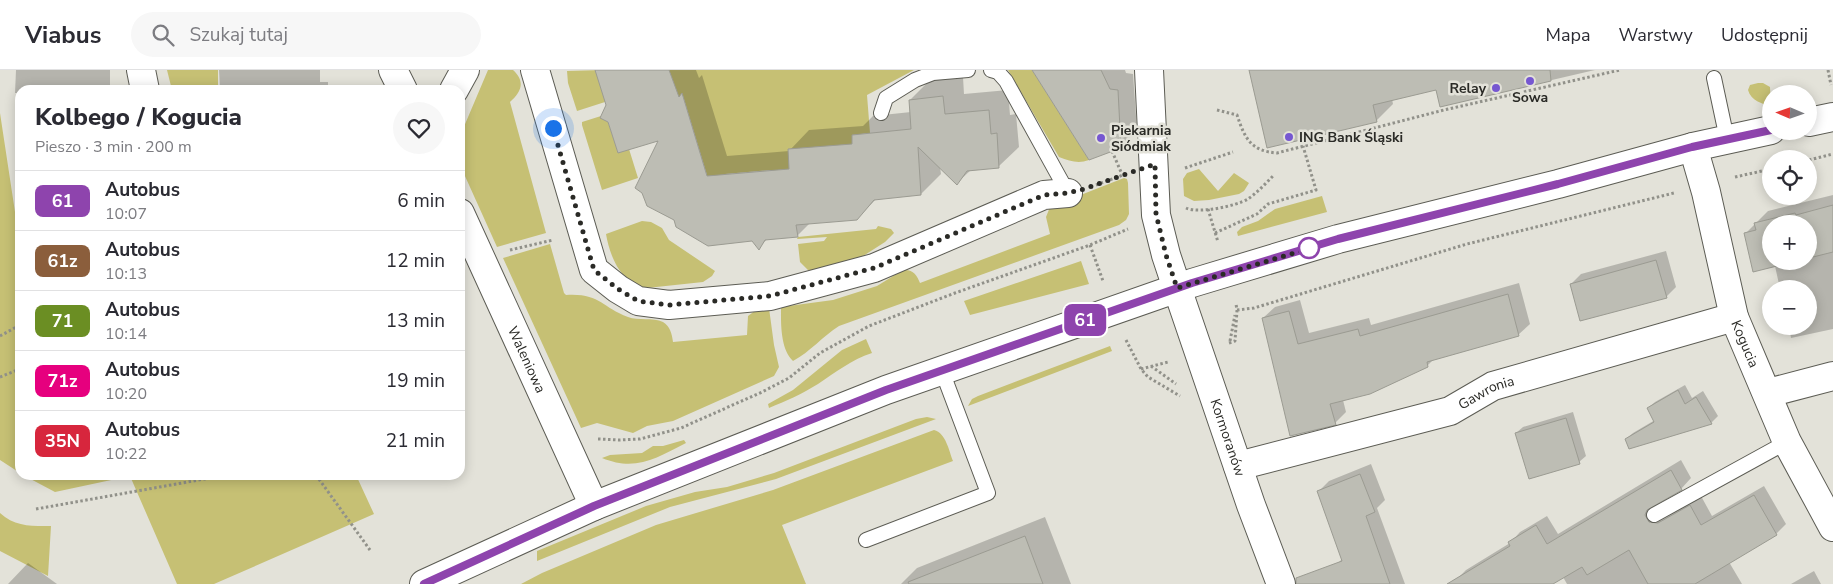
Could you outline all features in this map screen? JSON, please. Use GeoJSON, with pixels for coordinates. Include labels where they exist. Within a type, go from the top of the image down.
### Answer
{"type":"FeatureCollection","features":[{"type":"Feature","properties":{"kind":"street"},"geometry":{"type":"LineString","coordinates":[[141,70],[144,85]]}},
{"type":"Feature","properties":{"kind":"street"},"geometry":{"type":"LineString","coordinates":[[393,70],[400,85]]}},
{"type":"Feature","properties":{"kind":"street"},"geometry":{"type":"LineString","coordinates":[[457,85],[465,70]]}},
{"type":"Feature","properties":{"kind":"street"},"geometry":{"type":"LineString","coordinates":[[535,70],[594,270],[618,289],[638,301],[669,305],[770,296],[874,268],[1056,194]]}},
{"type":"Feature","properties":{"kind":"street","name":"Kormoranów"},"geometry":{"type":"LineString","coordinates":[[1149,70],[1166,167],[1156,214],[1164,247],[1238,466],[1281,584]]}},
{"type":"Feature","properties":{"kind":"street"},"geometry":{"type":"LineString","coordinates":[[1818,120],[1833,117]]}},
{"type":"Feature","properties":{"kind":"street"},"geometry":{"type":"LineString","coordinates":[[424,584],[594,506],[886,390],[1177,288],[1338,239],[1558,184],[1692,147],[1762,132]]}},
{"type":"Feature","properties":{"kind":"street","name":"Kogucia"},"geometry":{"type":"LineString","coordinates":[[1692,147],[1704,185],[1734,317],[1768,393],[1787,442],[1833,526]]}},
{"type":"Feature","properties":{"kind":"street","name":"Waleniowa"},"geometry":{"type":"LineString","coordinates":[[465,224],[594,506]]}},
{"type":"Feature","properties":{"kind":"street","name":"Gawronia"},"geometry":{"type":"LineString","coordinates":[[1238,466],[1450,411],[1493,386],[1734,317]]}},
{"type":"Feature","properties":{"kind":"street"},"geometry":{"type":"LineString","coordinates":[[1768,393],[1833,376]]}},
{"type":"Feature","properties":{"kind":"lane"},"geometry":{"type":"LineString","coordinates":[[881,113],[886,98],[915,80],[933,73],[968,70]]}},
{"type":"Feature","properties":{"kind":"lane"},"geometry":{"type":"LineString","coordinates":[[991,70],[998,72],[1006,81],[1056,194]]}},
{"type":"Feature","properties":{"kind":"lane"},"geometry":{"type":"LineString","coordinates":[[1714,78],[1727,139]]}},
{"type":"Feature","properties":{"kind":"lane"},"geometry":{"type":"LineString","coordinates":[[866,540],[988,493],[942,371]]}},
{"type":"Feature","properties":{"kind":"lane"},"geometry":{"type":"LineString","coordinates":[[1654,515],[1787,442]]}},
{"type":"Feature","properties":{"kind":"path"},"geometry":{"type":"LineString","coordinates":[[1217,110],[1237,115],[1243,133],[1252,145],[1264,152],[1277,153],[1444,110],[1620,70]]}},
{"type":"Feature","properties":{"kind":"path"},"geometry":{"type":"LineString","coordinates":[[1828,70],[1833,93]]}},
{"type":"Feature","properties":{"kind":"path"},"geometry":{"type":"LineString","coordinates":[[1215,233],[1258,214],[1268,204],[1316,190],[1304,146]]}},
{"type":"Feature","properties":{"kind":"path"},"geometry":{"type":"LineString","coordinates":[[1112,151],[1122,175]]}},
{"type":"Feature","properties":{"kind":"path"},"geometry":{"type":"LineString","coordinates":[[1056,194],[1122,175],[1233,152]]}},
{"type":"Feature","properties":{"kind":"path"},"geometry":{"type":"LineString","coordinates":[[1817,158],[1833,154]]}},
{"type":"Feature","properties":{"kind":"path"},"geometry":{"type":"LineString","coordinates":[[1238,310],[1254,308],[1467,244],[1762,171]]}},
{"type":"Feature","properties":{"kind":"path"},"geometry":{"type":"LineString","coordinates":[[594,442],[600,439],[640,439],[681,428],[789,378],[820,353],[868,326],[1090,245],[1134,226],[1139,219],[1185,208],[1196,211],[1208,210],[1241,202],[1274,175]]}},
{"type":"Feature","properties":{"kind":"path"},"geometry":{"type":"LineString","coordinates":[[479,255],[519,248],[583,232]]}},
{"type":"Feature","properties":{"kind":"path"},"geometry":{"type":"LineString","coordinates":[[0,336],[15,328]]}},
{"type":"Feature","properties":{"kind":"path"},"geometry":{"type":"LineString","coordinates":[[0,377],[15,371]]}},
{"type":"Feature","properties":{"kind":"path"},"geometry":{"type":"LineString","coordinates":[[36,509],[199,480]]}},
{"type":"Feature","properties":{"kind":"path"},"geometry":{"type":"LineString","coordinates":[[320,480],[370,550]]}},
{"type":"Feature","properties":{"kind":"shaded area"},"geometry":{"type":"Polygon","coordinates":[[[167,70],[218,70],[218,85],[171,85],[167,70]]]}},
{"type":"Feature","properties":{"kind":"shaded area"},"geometry":{"type":"Polygon","coordinates":[[[488,70],[513,70],[521,83],[519,91],[510,102],[546,233],[497,247],[465,176],[465,124],[488,70]]]}},
{"type":"Feature","properties":{"kind":"shaded area"},"geometry":{"type":"Polygon","coordinates":[[[603,70],[605,102],[577,111],[568,83],[567,71],[603,70]]]}},
{"type":"Feature","properties":{"kind":"shaded area"},"geometry":{"type":"Polygon","coordinates":[[[669,70],[914,70],[867,95],[870,133],[852,135],[852,144],[790,178],[771,170],[725,174],[710,185],[683,96],[668,100],[674,84],[669,70]]]}},
{"type":"Feature","properties":{"kind":"shaded area"},"geometry":{"type":"Polygon","coordinates":[[[1008,70],[1032,70],[1089,160],[1078,162],[1059,157],[1008,70]]]}},
{"type":"Feature","properties":{"kind":"shaded area"},"geometry":{"type":"Polygon","coordinates":[[[1763,83],[1766,85],[1762,85],[1762,103],[1749,94],[1750,85],[1763,83]]]}},
{"type":"Feature","properties":{"kind":"shaded area"},"geometry":{"type":"Polygon","coordinates":[[[0,113],[15,212],[15,470],[0,460],[0,113]]]}},
{"type":"Feature","properties":{"kind":"shaded area"},"geometry":{"type":"Polygon","coordinates":[[[601,116],[608,122],[618,152],[629,149],[638,178],[602,190],[582,125],[582,122],[601,116]]]}},
{"type":"Feature","properties":{"kind":"shaded area"},"geometry":{"type":"Polygon","coordinates":[[[1199,169],[1218,191],[1234,173],[1249,183],[1244,191],[1239,194],[1194,201],[1184,196],[1183,179],[1187,173],[1199,169]]]}},
{"type":"Feature","properties":{"kind":"shaded area"},"geometry":{"type":"Polygon","coordinates":[[[1124,178],[1127,179],[1128,183],[1129,214],[1126,220],[1119,225],[839,326],[793,361],[789,356],[783,343],[781,307],[833,300],[877,286],[903,270],[909,270],[914,273],[920,283],[1050,234],[1046,217],[1050,207],[1124,178]]]}},
{"type":"Feature","properties":{"kind":"shaded area"},"geometry":{"type":"Polygon","coordinates":[[[1322,196],[1327,212],[1238,236],[1237,232],[1242,227],[1258,221],[1275,209],[1322,196]]]}},
{"type":"Feature","properties":{"kind":"shaded area"},"geometry":{"type":"Polygon","coordinates":[[[642,221],[651,222],[662,228],[669,240],[715,271],[712,276],[703,282],[647,288],[630,281],[618,268],[610,252],[606,234],[642,221]]]}},
{"type":"Feature","properties":{"kind":"shaded area"},"geometry":{"type":"Polygon","coordinates":[[[878,226],[891,229],[894,233],[885,242],[860,258],[810,272],[800,262],[798,244],[824,241],[827,237],[797,239],[798,237],[876,229],[878,226]]]}},
{"type":"Feature","properties":{"kind":"shaded area"},"geometry":{"type":"Polygon","coordinates":[[[550,244],[566,295],[593,298],[632,318],[663,322],[670,330],[673,342],[747,335],[748,316],[756,310],[769,308],[779,367],[774,376],[673,421],[647,426],[633,433],[597,423],[581,428],[503,258],[550,244]]]}},
{"type":"Feature","properties":{"kind":"shaded area"},"geometry":{"type":"Polygon","coordinates":[[[1081,261],[1089,284],[970,315],[964,301],[1081,261]]]}},
{"type":"Feature","properties":{"kind":"shaded area"},"geometry":{"type":"Polygon","coordinates":[[[866,339],[872,353],[850,363],[806,391],[769,408],[768,404],[793,390],[842,350],[866,339]]]}},
{"type":"Feature","properties":{"kind":"shaded area"},"geometry":{"type":"Polygon","coordinates":[[[1110,346],[1112,351],[968,406],[972,399],[978,396],[1110,346]]]}},
{"type":"Feature","properties":{"kind":"shaded area"},"geometry":{"type":"Polygon","coordinates":[[[927,417],[936,419],[776,479],[670,507],[537,561],[537,551],[646,506],[695,492],[727,487],[774,473],[916,419],[927,417]]]}},
{"type":"Feature","properties":{"kind":"shaded area"},"geometry":{"type":"Polygon","coordinates":[[[934,430],[944,438],[953,461],[782,525],[806,584],[521,584],[542,573],[656,525],[773,490],[934,430]]]}},
{"type":"Feature","properties":{"kind":"shaded area"},"geometry":{"type":"Polygon","coordinates":[[[684,440],[686,443],[646,461],[625,464],[602,458],[610,455],[642,453],[653,446],[663,446],[684,440]]]}},
{"type":"Feature","properties":{"kind":"shaded area"},"geometry":{"type":"Polygon","coordinates":[[[32,480],[111,480],[55,492],[32,480]]]}},
{"type":"Feature","properties":{"kind":"shaded area"},"geometry":{"type":"Polygon","coordinates":[[[132,480],[358,480],[374,514],[214,584],[177,584],[132,480]]]}},
{"type":"Feature","properties":{"kind":"shaded area"},"geometry":{"type":"Polygon","coordinates":[[[0,513],[18,523],[30,526],[51,526],[48,576],[0,551],[0,513]]]}},
{"type":"Feature","properties":{"kind":"building"},"geometry":{"type":"Polygon","coordinates":[[[595,70],[669,70],[679,97],[682,93],[707,176],[789,169],[788,149],[852,144],[852,135],[911,129],[909,100],[943,96],[945,114],[989,110],[991,134],[997,133],[999,168],[967,171],[957,185],[918,147],[921,195],[874,200],[857,220],[796,225],[798,237],[765,240],[759,250],[752,241],[708,246],[676,227],[674,220],[647,206],[642,193],[635,188],[658,141],[618,153],[608,122],[600,118],[606,105],[595,70]]]}},
{"type":"Feature","properties":{"kind":"building"},"geometry":{"type":"Polygon","coordinates":[[[1032,70],[1101,70],[1110,89],[1118,90],[1121,148],[1089,160],[1032,70]]]}},
{"type":"Feature","properties":{"kind":"building"},"geometry":{"type":"Polygon","coordinates":[[[1249,70],[1550,70],[1551,81],[1440,107],[1436,90],[1373,105],[1377,122],[1267,148],[1249,70]]]}},
{"type":"Feature","properties":{"kind":"building"},"geometry":{"type":"Polygon","coordinates":[[[1833,205],[1833,252],[1817,256],[1817,215],[1796,215],[1833,205]]]}},
{"type":"Feature","properties":{"kind":"building"},"geometry":{"type":"Polygon","coordinates":[[[1762,221],[1762,270],[1753,272],[1744,233],[1756,230],[1754,223],[1762,221]]]}},
{"type":"Feature","properties":{"kind":"building"},"geometry":{"type":"Polygon","coordinates":[[[1656,260],[1667,298],[1580,321],[1570,284],[1656,260]]]}},
{"type":"Feature","properties":{"kind":"building"},"geometry":{"type":"Polygon","coordinates":[[[1508,294],[1519,336],[1427,362],[1428,367],[1370,394],[1330,404],[1336,425],[1290,436],[1262,318],[1289,311],[1298,344],[1358,329],[1360,336],[1508,294]]]}},
{"type":"Feature","properties":{"kind":"building"},"geometry":{"type":"Polygon","coordinates":[[[1678,390],[1685,404],[1696,397],[1712,424],[1629,449],[1625,439],[1654,422],[1647,408],[1678,390]]]}},
{"type":"Feature","properties":{"kind":"building"},"geometry":{"type":"Polygon","coordinates":[[[1566,418],[1580,464],[1529,479],[1515,433],[1566,418]]]}},
{"type":"Feature","properties":{"kind":"building"},"geometry":{"type":"Polygon","coordinates":[[[1671,470],[1682,490],[1647,510],[1645,515],[1649,522],[1658,523],[1690,505],[1701,525],[1754,495],[1777,535],[1695,584],[1648,584],[1629,550],[1587,575],[1582,567],[1553,584],[1447,584],[1510,546],[1508,542],[1536,525],[1547,544],[1671,470]]]}},
{"type":"Feature","properties":{"kind":"building"},"geometry":{"type":"Polygon","coordinates":[[[1360,474],[1375,512],[1366,516],[1390,584],[1296,584],[1296,578],[1342,561],[1317,491],[1360,474]]]}},
{"type":"Feature","properties":{"kind":"building"},"geometry":{"type":"Polygon","coordinates":[[[1025,536],[1043,584],[909,584],[908,582],[1025,536]]]}},
{"type":"Feature","properties":{"kind":"bus line","name":"61"},"geometry":{"type":"LineString","coordinates":[[424,584],[594,506],[886,390],[1192,283],[1338,239],[1558,184],[1692,147],[1762,132]]}},
{"type":"Feature","properties":{"kind":"place","name":"Sowa"},"geometry":{"type":"Point","coordinates":[1530,81]}},
{"type":"Feature","properties":{"kind":"place","name":"Relay"},"geometry":{"type":"Point","coordinates":[1496,88]}},
{"type":"Feature","properties":{"kind":"place","name":"ING Bank Śląski"},"geometry":{"type":"Point","coordinates":[1289,137]}},
{"type":"Feature","properties":{"kind":"place","name":"Piekarnia Siódmiak"},"geometry":{"type":"Point","coordinates":[1101,138]}},
{"type":"Feature","properties":{"kind":"route"},"geometry":{"type":"LineString","coordinates":[[553,128],[594,270],[618,289],[638,301],[669,305],[772,296],[874,268],[1044,195],[1068,193],[1084,189],[1155,164],[1156,214],[1166,255],[1177,288],[1311,248],[1309,248]]}}]}
